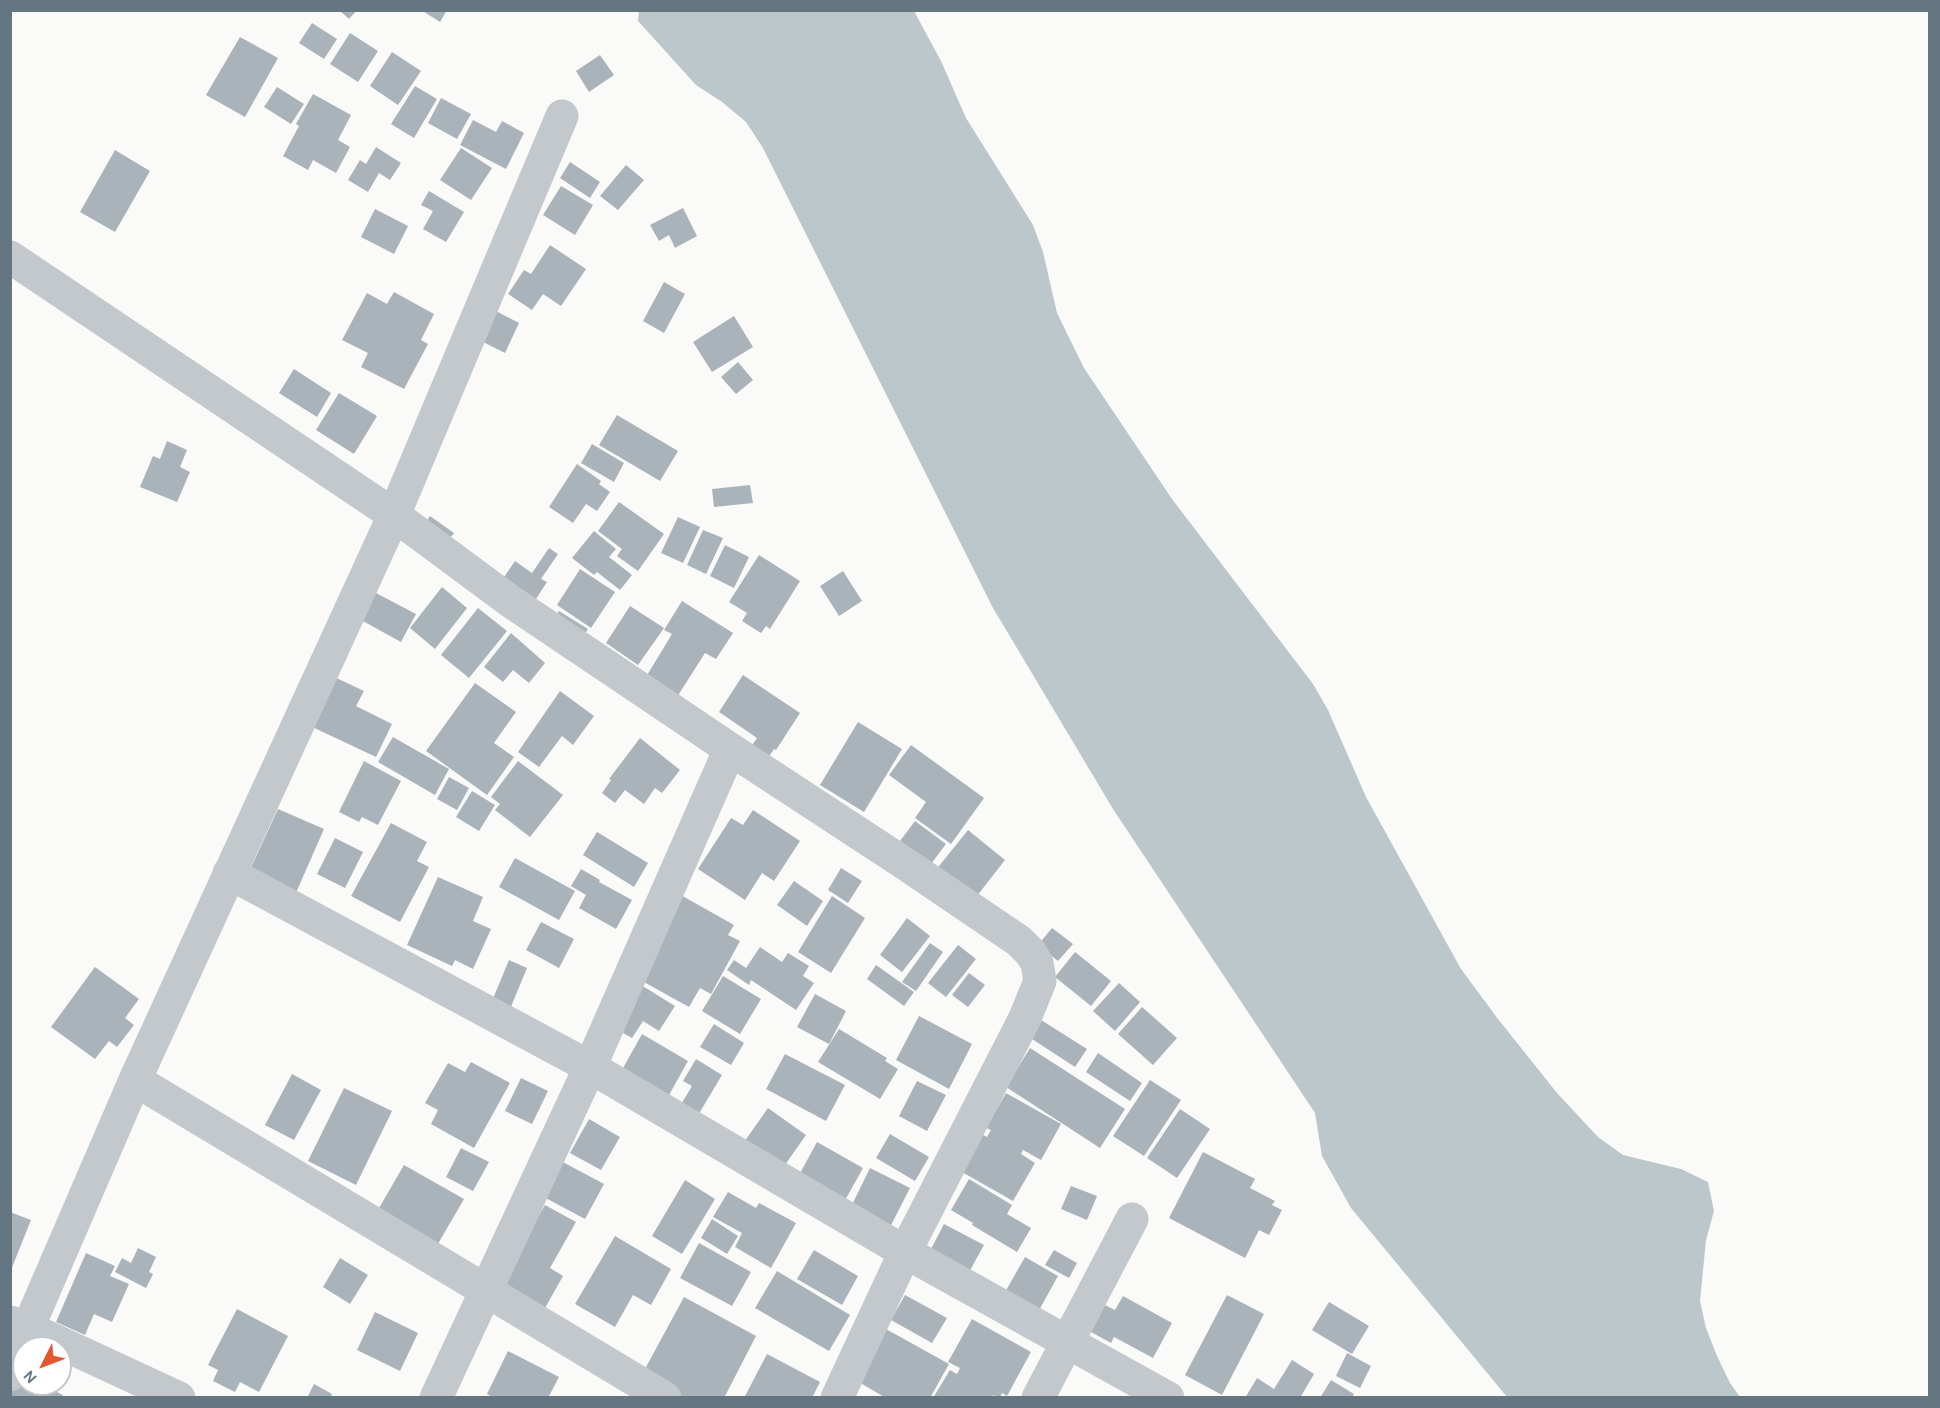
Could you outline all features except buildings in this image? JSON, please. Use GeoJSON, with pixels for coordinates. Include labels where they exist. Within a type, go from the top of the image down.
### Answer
{"type":"FeatureCollection","features":[{"type":"Feature","properties":{"kind":"street"},"geometry":{"type":"LineString","coordinates":[[10,1375],[19,1325],[135,1080],[394,515],[562,116]]}},
{"type":"Feature","properties":{"kind":"street"},"geometry":{"type":"LineString","coordinates":[[10,257],[394,515],[510,601],[904,863],[1019,942],[1030,952],[1037,963],[1041,981],[1025,1018],[905,1252],[837,1398]]}},
{"type":"Feature","properties":{"kind":"street"},"geometry":{"type":"LineString","coordinates":[[435,1398],[590,1067],[730,749]]}},
{"type":"Feature","properties":{"kind":"street"},"geometry":{"type":"LineString","coordinates":[[229,873],[590,1067],[905,1252],[1168,1398]]}},
{"type":"Feature","properties":{"kind":"street"},"geometry":{"type":"LineString","coordinates":[[135,1080],[487,1289],[665,1398]]}},
{"type":"Feature","properties":{"kind":"street"},"geometry":{"type":"LineString","coordinates":[[1038,1398],[1132,1219]]}},
{"type":"Feature","properties":{"kind":"street"},"geometry":{"type":"LineString","coordinates":[[19,1325],[179,1398]]}},
{"type":"Feature","properties":{"kind":"shaded area"},"geometry":{"type":"Polygon","coordinates":[[[639,10],[914,11],[941,61],[966,118],[1033,225],[1043,252],[1057,313],[1084,368],[1172,499],[1313,684],[1328,710],[1366,797],[1461,969],[1557,1093],[1598,1137],[1623,1155],[1681,1169],[1708,1182],[1714,1211],[1706,1240],[1700,1301],[1706,1328],[1717,1356],[1730,1383],[1740,1397],[1507,1397],[1351,1208],[1322,1156],[1315,1113],[1113,809],[993,608],[763,148],[746,122],[722,102],[696,85],[638,21],[639,10]]]}}]}
